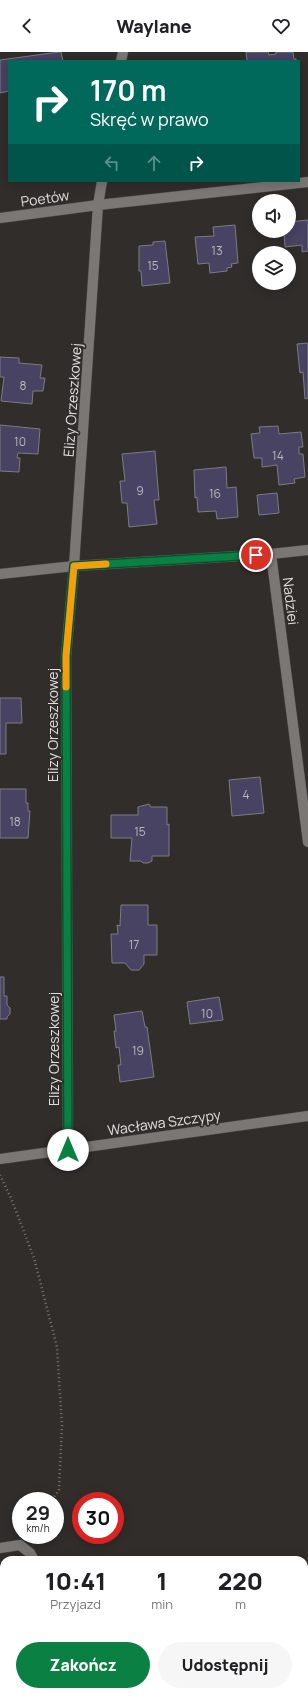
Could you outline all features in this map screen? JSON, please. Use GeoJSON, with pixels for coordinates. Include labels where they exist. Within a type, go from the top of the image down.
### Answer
{"type":"FeatureCollection","features":[{"type":"Feature","properties":{"kind":"street","name":"Elizy Orzeszkowej"},"geometry":{"type":"LineString","coordinates":[[68,1150],[66,656],[74,566],[98,205],[102,182]]}},
{"type":"Feature","properties":{"kind":"street","name":"Poetów"},"geometry":{"type":"LineString","coordinates":[[0,218],[98,205],[308,182]]}},
{"type":"Feature","properties":{"kind":"street"},"geometry":{"type":"LineString","coordinates":[[0,574],[74,566],[271,554],[308,550]]}},
{"type":"Feature","properties":{"kind":"street","name":"Nadziei"},"geometry":{"type":"LineString","coordinates":[[271,554],[308,842]]}},
{"type":"Feature","properties":{"kind":"street","name":"Wacława Szczypy"},"geometry":{"type":"LineString","coordinates":[[0,1159],[308,1116]]}},
{"type":"Feature","properties":{"kind":"street"},"geometry":{"type":"LineString","coordinates":[[0,1548],[20,1545],[32,1556]]}},
{"type":"Feature","properties":{"kind":"path"},"geometry":{"type":"LineString","coordinates":[[0,1174],[34,1258],[56,1347],[62,1426],[57,1492]]}},
{"type":"Feature","properties":{"kind":"building"},"geometry":{"type":"Polygon","coordinates":[[[61,52],[63,60],[8,60],[8,91],[0,93],[0,60],[61,52]]]}},
{"type":"Feature","properties":{"kind":"building"},"geometry":{"type":"Polygon","coordinates":[[[246,52],[268,52],[269,55],[276,54],[276,52],[293,52],[294,59],[296,59],[296,60],[247,60],[246,52]]]}},
{"type":"Feature","properties":{"kind":"building"},"geometry":{"type":"Polygon","coordinates":[[[308,220],[308,251],[302,252],[302,245],[285,246],[284,238],[296,238],[296,221],[308,220]]]}},
{"type":"Feature","properties":{"kind":"building"},"geometry":{"type":"Polygon","coordinates":[[[235,225],[238,263],[231,264],[232,267],[227,268],[227,271],[210,273],[209,263],[198,264],[195,237],[214,236],[213,227],[235,225]]]}},
{"type":"Feature","properties":{"kind":"building"},"geometry":{"type":"Polygon","coordinates":[[[165,241],[170,283],[142,286],[141,271],[139,271],[139,246],[153,245],[153,242],[165,241]]]}},
{"type":"Feature","properties":{"kind":"building"},"geometry":{"type":"Polygon","coordinates":[[[308,343],[308,398],[305,399],[303,372],[300,373],[297,344],[308,343]]]}},
{"type":"Feature","properties":{"kind":"building"},"geometry":{"type":"Polygon","coordinates":[[[0,357],[19,358],[19,363],[42,365],[40,378],[45,378],[43,391],[33,391],[32,404],[1,401],[4,377],[0,377],[0,357]]]}},
{"type":"Feature","properties":{"kind":"building"},"geometry":{"type":"Polygon","coordinates":[[[0,425],[40,429],[38,454],[18,453],[17,458],[20,458],[19,472],[0,471],[0,425]]]}},
{"type":"Feature","properties":{"kind":"building"},"geometry":{"type":"Polygon","coordinates":[[[278,426],[279,434],[301,432],[303,447],[299,447],[299,454],[303,454],[305,477],[294,479],[295,483],[279,485],[277,465],[262,467],[262,458],[254,458],[251,434],[260,433],[259,427],[278,426]]]}},
{"type":"Feature","properties":{"kind":"building"},"geometry":{"type":"Polygon","coordinates":[[[155,451],[159,500],[154,500],[157,524],[129,527],[127,503],[122,503],[120,481],[125,481],[122,454],[155,451]]]}},
{"type":"Feature","properties":{"kind":"building"},"geometry":{"type":"Polygon","coordinates":[[[226,467],[227,488],[236,487],[238,517],[217,519],[216,511],[198,512],[197,497],[195,498],[194,470],[226,467]]]}},
{"type":"Feature","properties":{"kind":"building"},"geometry":{"type":"Polygon","coordinates":[[[277,493],[279,513],[259,515],[257,495],[277,493]]]}},
{"type":"Feature","properties":{"kind":"building"},"geometry":{"type":"Polygon","coordinates":[[[0,698],[21,698],[22,723],[6,723],[6,754],[0,754],[0,698]]]}},
{"type":"Feature","properties":{"kind":"building"},"geometry":{"type":"Polygon","coordinates":[[[260,777],[264,813],[232,816],[229,780],[260,777]]]}},
{"type":"Feature","properties":{"kind":"building"},"geometry":{"type":"Polygon","coordinates":[[[0,789],[26,789],[26,803],[28,803],[28,811],[30,811],[28,838],[0,838],[0,789]]]}},
{"type":"Feature","properties":{"kind":"building"},"geometry":{"type":"Polygon","coordinates":[[[149,804],[151,807],[167,807],[167,825],[169,824],[169,856],[152,856],[152,861],[148,863],[143,863],[141,861],[130,861],[132,838],[111,838],[111,815],[138,815],[138,807],[149,804]]]}},
{"type":"Feature","properties":{"kind":"building"},"geometry":{"type":"Polygon","coordinates":[[[121,905],[148,905],[148,925],[157,925],[157,955],[144,955],[144,964],[139,970],[131,970],[125,963],[112,963],[111,934],[118,934],[117,925],[120,926],[121,905]]]}},
{"type":"Feature","properties":{"kind":"building"},"geometry":{"type":"Polygon","coordinates":[[[0,977],[4,977],[4,996],[7,996],[7,1005],[10,1008],[10,1014],[7,1019],[0,1019],[0,977]]]}},
{"type":"Feature","properties":{"kind":"building"},"geometry":{"type":"Polygon","coordinates":[[[219,997],[223,1020],[190,1024],[187,1002],[219,997]]]}},
{"type":"Feature","properties":{"kind":"building"},"geometry":{"type":"Polygon","coordinates":[[[142,1011],[145,1027],[147,1027],[154,1077],[120,1082],[118,1065],[121,1065],[119,1047],[116,1048],[114,1015],[142,1011]]]}},
{"type":"Feature","properties":{"kind":"slow traffic"},"geometry":{"type":"LineString","coordinates":[[66,687],[66,656],[74,566],[106,564]]}},
{"type":"Feature","properties":{"kind":"route"},"geometry":{"type":"LineString","coordinates":[[68,1150],[66,656],[74,566],[256,555]]}}]}
